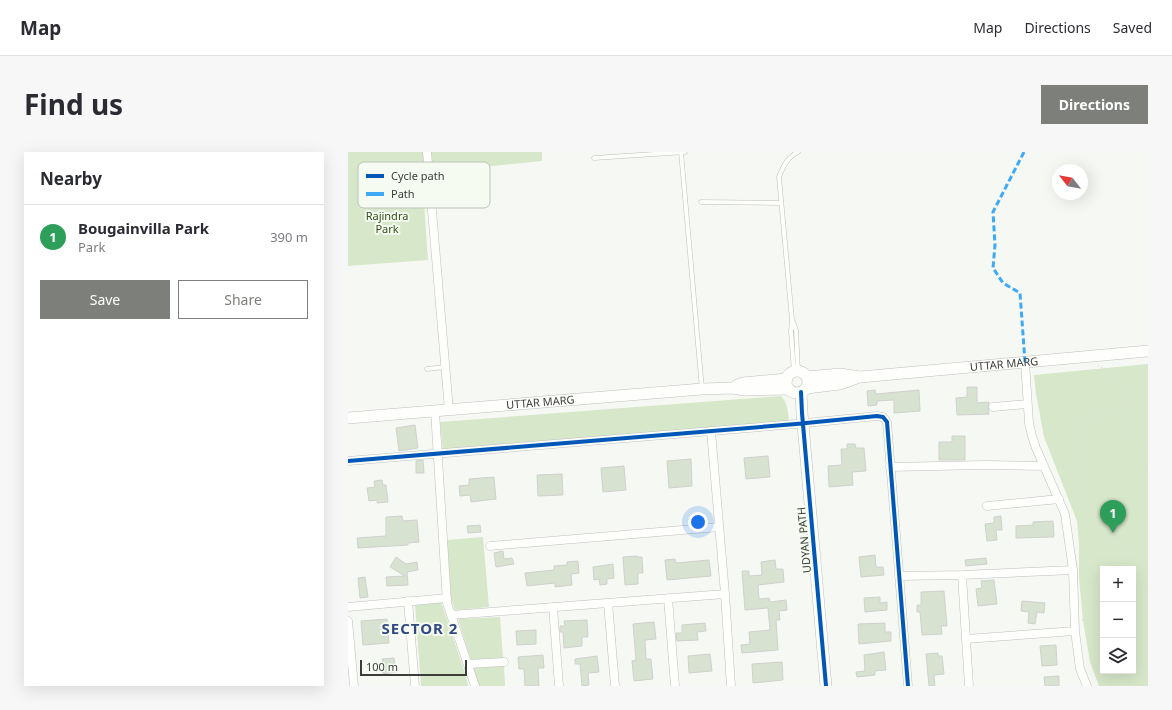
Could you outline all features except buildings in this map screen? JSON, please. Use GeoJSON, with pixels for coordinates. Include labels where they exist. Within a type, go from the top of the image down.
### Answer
{"type":"FeatureCollection","features":[{"type":"Feature","properties":{"kind":"main road","name":"UTTAR MARG"},"geometry":{"type":"LineString","coordinates":[[348,418],[702,389],[733,388],[744,390],[797,383],[840,384],[860,377],[1148,351]]}},
{"type":"Feature","properties":{"kind":"main road","name":"UDYAN PATH"},"geometry":{"type":"LineString","coordinates":[[797,383],[820,686]]}},
{"type":"Feature","properties":{"kind":"main road","name":"UDYAN PATH"},"geometry":{"type":"LineString","coordinates":[[800,424],[826,686]]}},
{"type":"Feature","properties":{"kind":"street"},"geometry":{"type":"LineString","coordinates":[[427,152],[428,162]]}},
{"type":"Feature","properties":{"kind":"street"},"geometry":{"type":"LineString","coordinates":[[432,208],[449,410]]}},
{"type":"Feature","properties":{"kind":"street"},"geometry":{"type":"LineString","coordinates":[[1025,362],[1027,404],[1032,436],[1066,514],[1073,570],[1074,621],[1081,686]]}},
{"type":"Feature","properties":{"kind":"street"},"geometry":{"type":"LineString","coordinates":[[993,407],[1027,404]]}},
{"type":"Feature","properties":{"kind":"street"},"geometry":{"type":"LineString","coordinates":[[435,411],[447,598],[451,615],[475,686]]}},
{"type":"Feature","properties":{"kind":"street"},"geometry":{"type":"LineString","coordinates":[[348,461],[800,424],[877,416],[883,417],[887,422],[908,686]]}},
{"type":"Feature","properties":{"kind":"street"},"geometry":{"type":"LineString","coordinates":[[711,431],[725,594],[731,686]]}},
{"type":"Feature","properties":{"kind":"street"},"geometry":{"type":"LineString","coordinates":[[890,467],[984,465],[1044,466]]}},
{"type":"Feature","properties":{"kind":"street"},"geometry":{"type":"LineString","coordinates":[[987,506],[1060,499]]}},
{"type":"Feature","properties":{"kind":"street"},"geometry":{"type":"LineString","coordinates":[[490,546],[719,527]]}},
{"type":"Feature","properties":{"kind":"street"},"geometry":{"type":"LineString","coordinates":[[899,576],[1073,570]]}},
{"type":"Feature","properties":{"kind":"street"},"geometry":{"type":"LineString","coordinates":[[962,575],[970,686]]}},
{"type":"Feature","properties":{"kind":"street"},"geometry":{"type":"LineString","coordinates":[[451,615],[725,594]]}},
{"type":"Feature","properties":{"kind":"street"},"geometry":{"type":"LineString","coordinates":[[348,607],[447,598]]}},
{"type":"Feature","properties":{"kind":"street"},"geometry":{"type":"LineString","coordinates":[[668,598],[675,686]]}},
{"type":"Feature","properties":{"kind":"street"},"geometry":{"type":"LineString","coordinates":[[408,602],[415,686]]}},
{"type":"Feature","properties":{"kind":"street"},"geometry":{"type":"LineString","coordinates":[[608,603],[615,686]]}},
{"type":"Feature","properties":{"kind":"street"},"geometry":{"type":"LineString","coordinates":[[553,607],[559,686]]}},
{"type":"Feature","properties":{"kind":"street"},"geometry":{"type":"LineString","coordinates":[[348,621],[354,686]]}},
{"type":"Feature","properties":{"kind":"street"},"geometry":{"type":"LineString","coordinates":[[966,639],[1075,631]]}},
{"type":"Feature","properties":{"kind":"street"},"geometry":{"type":"LineString","coordinates":[[468,664],[504,662]]}},
{"type":"Feature","properties":{"kind":"street"},"geometry":{"type":"LineString","coordinates":[[1080,669],[1087,686]]}},
{"type":"Feature","properties":{"kind":"lane"},"geometry":{"type":"LineString","coordinates":[[681,152],[702,389]]}},
{"type":"Feature","properties":{"kind":"lane"},"geometry":{"type":"LineString","coordinates":[[594,158],[685,152]]}},
{"type":"Feature","properties":{"kind":"lane"},"geometry":{"type":"LineString","coordinates":[[797,383],[791,331],[792,320],[779,178],[783,165],[792,154],[798,152]]}},
{"type":"Feature","properties":{"kind":"lane"},"geometry":{"type":"LineString","coordinates":[[700,202],[781,203]]}},
{"type":"Feature","properties":{"kind":"lane"},"geometry":{"type":"LineString","coordinates":[[427,369],[446,367]]}},
{"type":"Feature","properties":{"kind":"path"},"geometry":{"type":"LineString","coordinates":[[1087,356],[1130,390],[1136,440],[1148,473]]}},
{"type":"Feature","properties":{"kind":"path"},"geometry":{"type":"LineString","coordinates":[[1132,566],[1123,544],[1093,512],[1081,492],[1074,462],[1076,442],[1080,429],[1086,421],[1115,408],[1131,404],[1148,405]]}},
{"type":"Feature","properties":{"kind":"path"},"geometry":{"type":"LineString","coordinates":[[1136,589],[1148,592]]}},
{"type":"Feature","properties":{"kind":"path"},"geometry":{"type":"LineString","coordinates":[[1135,602],[1137,624],[1136,658],[1145,686]]}},
{"type":"Feature","properties":{"kind":"path"},"geometry":{"type":"LineString","coordinates":[[1074,621],[1095,618],[1100,616]]}},
{"type":"Feature","properties":{"kind":"green space","name":"Rajindra Park"},"geometry":{"type":"Polygon","coordinates":[[[348,152],[542,152],[542,161],[490,166],[490,162],[358,162],[358,208],[424,208],[428,260],[348,266],[348,152]]]}},
{"type":"Feature","properties":{"kind":"green space"},"geometry":{"type":"Polygon","coordinates":[[[1148,364],[1148,686],[1099,686],[1090,662],[1083,621],[1079,578],[1077,521],[1044,437],[1034,375],[1148,364]]]}},
{"type":"Feature","properties":{"kind":"green space"},"geometry":{"type":"Polygon","coordinates":[[[781,396],[788,411],[789,422],[443,451],[440,422],[781,396]]]}},
{"type":"Feature","properties":{"kind":"green space"},"geometry":{"type":"Polygon","coordinates":[[[483,537],[489,607],[455,610],[451,599],[447,540],[483,537]]]}},
{"type":"Feature","properties":{"kind":"green space"},"geometry":{"type":"Polygon","coordinates":[[[441,602],[468,686],[421,686],[415,604],[441,602]]]}},
{"type":"Feature","properties":{"kind":"green space"},"geometry":{"type":"Polygon","coordinates":[[[500,617],[503,658],[471,660],[458,619],[500,617]]]}},
{"type":"Feature","properties":{"kind":"green space"},"geometry":{"type":"Polygon","coordinates":[[[504,665],[505,686],[478,686],[472,666],[504,665]]]}},
{"type":"Feature","properties":{"kind":"marked path"},"geometry":{"type":"LineString","coordinates":[[1024,152],[993,212],[995,245],[993,268],[1003,283],[1020,293],[1025,362]]}},
{"type":"Feature","properties":{"kind":"cycle path"},"geometry":{"type":"LineString","coordinates":[[801,392],[826,686]]}},
{"type":"Feature","properties":{"kind":"cycle path"},"geometry":{"type":"LineString","coordinates":[[348,461],[877,416],[883,417],[887,422],[908,686]]}},
{"type":"Feature","properties":{"kind":"place","name":"Bougainvilla Park"},"geometry":{"type":"Point","coordinates":[1113,533]}},
{"type":"Feature","properties":{"kind":"district","name":"SECTOR 2"},"geometry":{"type":"Point","coordinates":[420,629]}}]}
